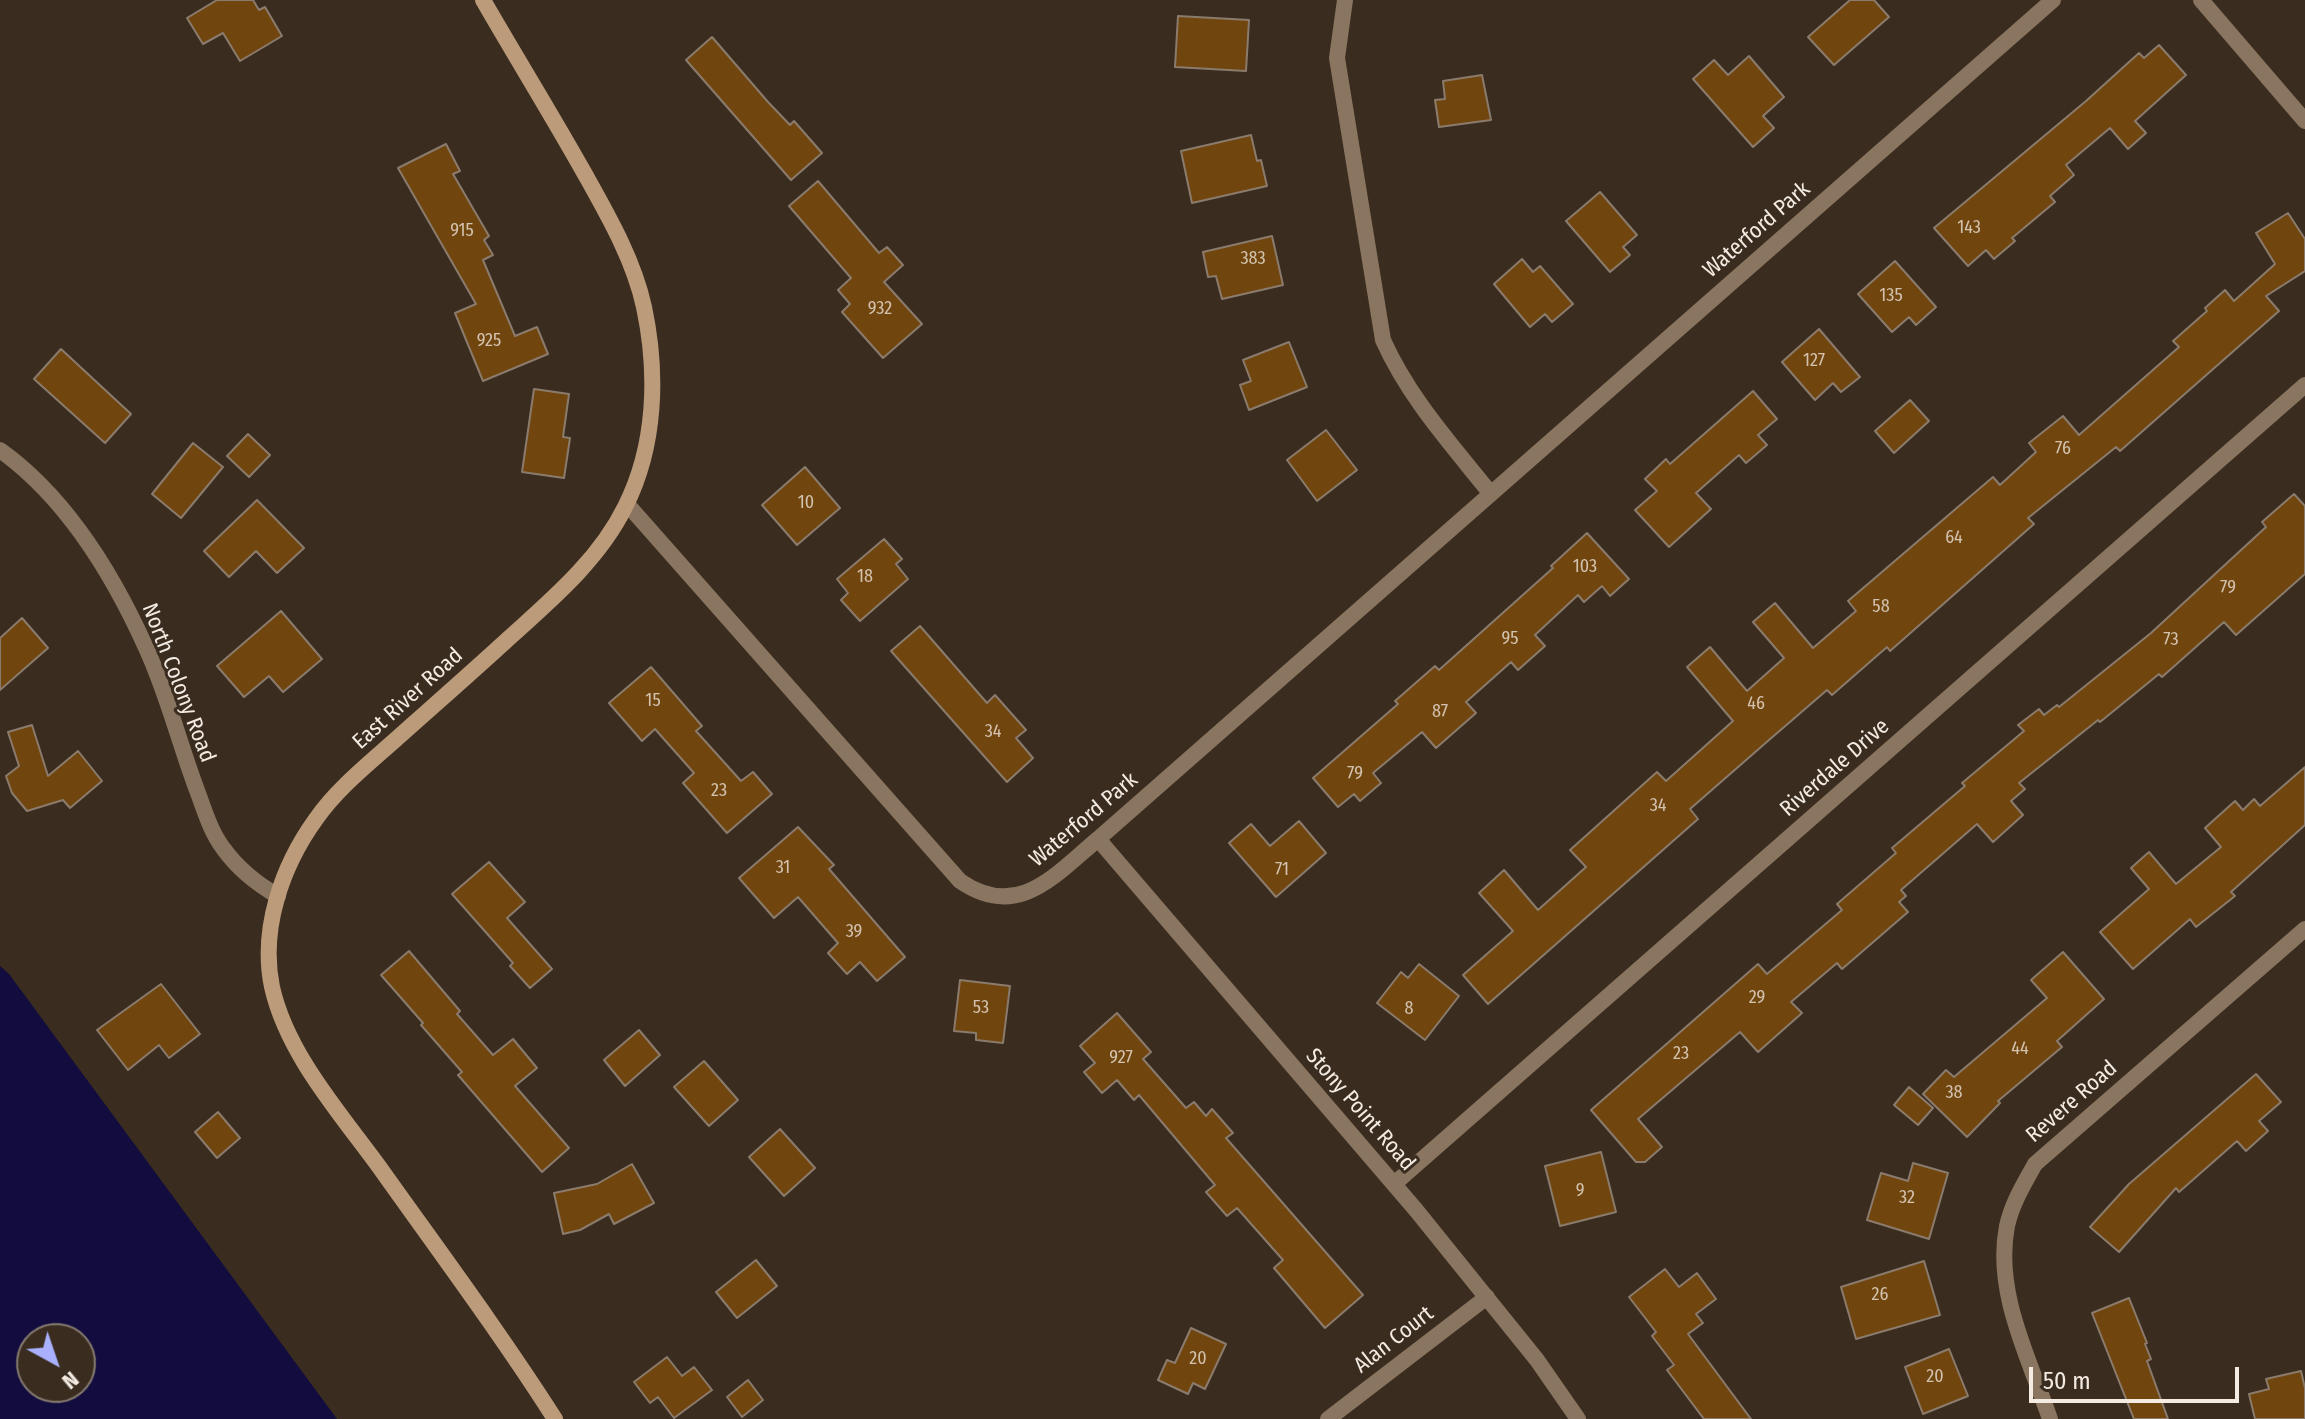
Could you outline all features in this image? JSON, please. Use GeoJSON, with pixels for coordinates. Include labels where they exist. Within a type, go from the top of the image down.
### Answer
{"type":"FeatureCollection","features":[{"type":"Feature","properties":{"kind":"main road","name":"East River Road"},"geometry":{"type":"LineString","coordinates":[[483,0],[601,203],[624,250],[643,303],[653,365],[653,404],[648,435],[627,504],[604,541],[570,581],[335,796],[302,840],[278,896],[270,929],[268,960],[281,1015],[300,1053],[555,1419]]}},
{"type":"Feature","properties":{"kind":"street"},"geometry":{"type":"LineString","coordinates":[[1345,0],[1337,58],[1383,340],[1395,368],[1419,405],[1491,494]]}},
{"type":"Feature","properties":{"kind":"street","name":"Waterford Park"},"geometry":{"type":"LineString","coordinates":[[627,504],[960,881],[975,891],[1004,897],[1036,890],[1098,839],[2053,0]]}},
{"type":"Feature","properties":{"kind":"street"},"geometry":{"type":"LineString","coordinates":[[2201,0],[2305,121]]}},
{"type":"Feature","properties":{"kind":"street","name":"Riverdale Drive"},"geometry":{"type":"LineString","coordinates":[[1394,1184],[2305,385]]}},
{"type":"Feature","properties":{"kind":"street","name":"North Colony Road"},"geometry":{"type":"LineString","coordinates":[[0,450],[49,495],[87,541],[147,650],[183,754],[222,847],[251,878],[278,896]]}},
{"type":"Feature","properties":{"kind":"street","name":"Stony Point Road"},"geometry":{"type":"LineString","coordinates":[[1098,839],[1394,1184],[1537,1360],[1578,1419]]}},
{"type":"Feature","properties":{"kind":"street","name":"Revere Road"},"geometry":{"type":"LineString","coordinates":[[2050,1419],[2006,1292],[2003,1256],[2007,1224],[2018,1192],[2035,1164],[2305,929]]}},
{"type":"Feature","properties":{"kind":"street","name":"Alan Court"},"geometry":{"type":"LineString","coordinates":[[1328,1419],[1487,1297]]}},
{"type":"Feature","properties":{"kind":"shaded area"},"geometry":{"type":"Polygon","coordinates":[[[0,966],[9,974],[337,1419],[0,1419],[0,966]]]}},
{"type":"Feature","properties":{"kind":"building"},"geometry":{"type":"Polygon","coordinates":[[[217,0],[253,0],[259,10],[265,7],[282,36],[240,61],[223,33],[203,44],[187,18],[217,0]]]}},
{"type":"Feature","properties":{"kind":"building"},"geometry":{"type":"Polygon","coordinates":[[[1850,0],[1874,0],[1889,17],[1834,65],[1808,37],[1850,0]]]}},
{"type":"Feature","properties":{"kind":"building"},"geometry":{"type":"Polygon","coordinates":[[[1178,16],[1249,20],[1246,71],[1175,67],[1178,16]]]}},
{"type":"Feature","properties":{"kind":"building"},"geometry":{"type":"Polygon","coordinates":[[[712,37],[768,102],[790,125],[794,121],[822,153],[791,180],[686,60],[712,37]]]}},
{"type":"Feature","properties":{"kind":"building"},"geometry":{"type":"Polygon","coordinates":[[[2159,45],[2186,75],[2135,121],[2146,133],[2128,149],[2110,128],[2066,165],[2074,175],[2050,196],[2055,202],[2012,238],[2015,241],[1994,259],[1986,250],[1968,266],[1934,228],[2139,53],[2144,58],[2159,45]]]}},
{"type":"Feature","properties":{"kind":"building"},"geometry":{"type":"Polygon","coordinates":[[[1749,56],[1784,97],[1763,116],[1774,128],[1753,147],[1693,79],[1714,60],[1728,75],[1749,56]]]}},
{"type":"Feature","properties":{"kind":"building"},"geometry":{"type":"Polygon","coordinates":[[[1482,75],[1491,120],[1439,127],[1435,100],[1445,99],[1443,81],[1482,75]]]}},
{"type":"Feature","properties":{"kind":"building"},"geometry":{"type":"Polygon","coordinates":[[[1251,135],[1267,186],[1192,203],[1181,151],[1251,135]]]}},
{"type":"Feature","properties":{"kind":"building"},"geometry":{"type":"Polygon","coordinates":[[[446,144],[460,171],[453,174],[489,236],[484,240],[493,255],[483,260],[515,336],[537,327],[548,354],[483,381],[455,313],[476,304],[398,168],[446,144]]]}},
{"type":"Feature","properties":{"kind":"building"},"geometry":{"type":"Polygon","coordinates":[[[818,181],[879,253],[887,247],[903,265],[884,282],[922,324],[883,358],[842,312],[850,304],[838,290],[851,278],[789,206],[818,181]]]}},
{"type":"Feature","properties":{"kind":"building"},"geometry":{"type":"Polygon","coordinates":[[[1600,192],[1637,235],[1623,247],[1630,255],[1610,272],[1566,221],[1600,192]]]}},
{"type":"Feature","properties":{"kind":"building"},"geometry":{"type":"Polygon","coordinates":[[[2288,213],[2305,239],[2305,271],[2266,296],[2279,311],[2120,451],[2116,447],[2028,518],[2034,524],[1890,651],[1887,647],[1832,695],[1827,690],[1690,809],[1698,819],[1488,1004],[1463,975],[1513,931],[1479,893],[1504,870],[1538,910],[1586,867],[1570,850],[1657,772],[1666,781],[1733,721],[1687,667],[1710,647],[1747,691],[1784,658],[1753,622],[1775,603],[1813,648],[1856,611],[1848,601],[1993,477],[2000,485],[2036,452],[2029,443],[2063,416],[2079,435],[2179,347],[2173,341],[2225,290],[2234,301],[2275,264],[2256,233],[2288,213]]]}},
{"type":"Feature","properties":{"kind":"building"},"geometry":{"type":"Polygon","coordinates":[[[1272,236],[1283,285],[1222,299],[1216,276],[1208,277],[1203,252],[1272,236]]]}},
{"type":"Feature","properties":{"kind":"building"},"geometry":{"type":"Polygon","coordinates":[[[1522,259],[1533,272],[1540,266],[1573,304],[1552,322],[1545,314],[1530,327],[1494,284],[1522,259]]]}},
{"type":"Feature","properties":{"kind":"building"},"geometry":{"type":"Polygon","coordinates":[[[1895,261],[1936,307],[1916,325],[1909,317],[1892,332],[1858,294],[1895,261]]]}},
{"type":"Feature","properties":{"kind":"building"},"geometry":{"type":"Polygon","coordinates":[[[1819,329],[1860,377],[1841,392],[1833,383],[1815,400],[1782,362],[1819,329]]]}},
{"type":"Feature","properties":{"kind":"building"},"geometry":{"type":"Polygon","coordinates":[[[1289,342],[1307,387],[1249,410],[1240,385],[1251,381],[1243,360],[1289,342]]]}},
{"type":"Feature","properties":{"kind":"building"},"geometry":{"type":"Polygon","coordinates":[[[61,349],[131,414],[105,443],[34,379],[61,349]]]}},
{"type":"Feature","properties":{"kind":"building"},"geometry":{"type":"Polygon","coordinates":[[[534,389],[569,394],[563,437],[570,438],[564,478],[522,472],[534,389]]]}},
{"type":"Feature","properties":{"kind":"building"},"geometry":{"type":"Polygon","coordinates":[[[1753,391],[1777,419],[1758,435],[1767,445],[1746,463],[1739,455],[1696,493],[1711,509],[1669,547],[1635,510],[1657,491],[1645,479],[1666,459],[1670,464],[1753,391]]]}},
{"type":"Feature","properties":{"kind":"building"},"geometry":{"type":"Polygon","coordinates":[[[1910,400],[1929,421],[1894,453],[1875,431],[1910,400]]]}},
{"type":"Feature","properties":{"kind":"building"},"geometry":{"type":"Polygon","coordinates":[[[1326,430],[1357,470],[1317,501],[1287,460],[1326,430]]]}},
{"type":"Feature","properties":{"kind":"building"},"geometry":{"type":"Polygon","coordinates":[[[248,434],[270,455],[249,477],[227,456],[248,434]]]}},
{"type":"Feature","properties":{"kind":"building"},"geometry":{"type":"Polygon","coordinates":[[[193,443],[223,467],[181,518],[152,494],[193,443]]]}},
{"type":"Feature","properties":{"kind":"building"},"geometry":{"type":"Polygon","coordinates":[[[805,467],[840,508],[797,545],[762,505],[805,467]]]}},
{"type":"Feature","properties":{"kind":"building"},"geometry":{"type":"Polygon","coordinates":[[[2294,494],[2305,506],[2305,574],[2236,635],[2224,622],[2162,677],[2159,674],[2019,783],[2025,789],[2011,801],[2023,815],[1993,842],[1977,824],[1901,890],[1906,896],[1899,902],[1908,912],[1842,969],[1837,963],[1791,1002],[1802,1013],[1758,1052],[1740,1032],[1638,1119],[1662,1147],[1645,1162],[1636,1162],[1591,1110],[1758,964],[1767,974],[1842,910],[1837,904],[1896,853],[1892,848],[2024,731],[2018,725],[2039,709],[2044,715],[2057,705],[2059,707],[2151,633],[2266,527],[2262,522],[2294,494]]]}},
{"type":"Feature","properties":{"kind":"building"},"geometry":{"type":"Polygon","coordinates":[[[257,500],[304,548],[277,573],[256,551],[229,577],[204,551],[257,500]]]}},
{"type":"Feature","properties":{"kind":"building"},"geometry":{"type":"Polygon","coordinates":[[[1587,533],[1629,579],[1610,596],[1602,586],[1584,602],[1578,595],[1535,635],[1545,646],[1518,670],[1511,662],[1466,702],[1476,713],[1436,748],[1422,732],[1373,773],[1381,783],[1360,801],[1354,794],[1338,807],[1313,778],[1398,704],[1395,701],[1435,666],[1439,670],[1553,568],[1551,566],[1587,533]]]}},
{"type":"Feature","properties":{"kind":"building"},"geometry":{"type":"Polygon","coordinates":[[[884,539],[902,559],[896,564],[908,579],[860,621],[841,600],[848,593],[837,579],[884,539]]]}},
{"type":"Feature","properties":{"kind":"building"},"geometry":{"type":"Polygon","coordinates":[[[281,611],[322,659],[283,692],[269,676],[244,697],[217,666],[281,611]]]}},
{"type":"Feature","properties":{"kind":"building"},"geometry":{"type":"Polygon","coordinates":[[[22,618],[48,648],[0,690],[0,638],[22,618]]]}},
{"type":"Feature","properties":{"kind":"building"},"geometry":{"type":"Polygon","coordinates":[[[920,626],[987,703],[995,695],[1026,730],[1016,738],[1033,758],[1007,782],[891,651],[920,626]]]}},
{"type":"Feature","properties":{"kind":"building"},"geometry":{"type":"Polygon","coordinates":[[[651,667],[702,726],[696,731],[741,781],[753,772],[772,794],[727,833],[683,783],[694,773],[655,729],[642,741],[609,703],[651,667]]]}},
{"type":"Feature","properties":{"kind":"building"},"geometry":{"type":"Polygon","coordinates":[[[32,725],[48,776],[78,751],[102,781],[70,808],[63,800],[27,811],[12,793],[6,776],[19,766],[8,732],[32,725]]]}},
{"type":"Feature","properties":{"kind":"building"},"geometry":{"type":"Polygon","coordinates":[[[2305,767],[2305,825],[2231,892],[2235,896],[2196,927],[2190,919],[2133,969],[2100,932],[2149,889],[2131,868],[2149,852],[2176,884],[2221,847],[2205,828],[2235,801],[2243,810],[2254,799],[2260,806],[2305,767]]]}},
{"type":"Feature","properties":{"kind":"building"},"geometry":{"type":"Polygon","coordinates":[[[1299,821],[1326,853],[1276,897],[1229,843],[1251,824],[1270,846],[1299,821]]]}},
{"type":"Feature","properties":{"kind":"building"},"geometry":{"type":"Polygon","coordinates":[[[798,827],[834,865],[829,869],[905,957],[877,981],[860,962],[847,974],[828,953],[838,943],[798,897],[774,918],[739,878],[798,827]]]}},
{"type":"Feature","properties":{"kind":"building"},"geometry":{"type":"Polygon","coordinates":[[[489,862],[525,902],[507,918],[552,969],[530,988],[510,966],[513,963],[452,894],[489,862]]]}},
{"type":"Feature","properties":{"kind":"building"},"geometry":{"type":"Polygon","coordinates":[[[409,951],[493,1055],[513,1039],[537,1068],[515,1086],[569,1148],[542,1172],[458,1075],[462,1072],[381,975],[409,951]]]}},
{"type":"Feature","properties":{"kind":"building"},"geometry":{"type":"Polygon","coordinates":[[[2063,952],[2104,999],[2057,1041],[2062,1047],[1998,1101],[2000,1103],[1967,1137],[1923,1094],[1946,1070],[1954,1077],[2047,998],[2031,980],[2063,952]]]}},
{"type":"Feature","properties":{"kind":"building"},"geometry":{"type":"Polygon","coordinates":[[[1419,964],[1459,996],[1425,1040],[1377,1003],[1401,972],[1408,978],[1419,964]]]}},
{"type":"Feature","properties":{"kind":"building"},"geometry":{"type":"Polygon","coordinates":[[[960,980],[1010,986],[1003,1043],[976,1040],[976,1033],[954,1031],[960,980]]]}},
{"type":"Feature","properties":{"kind":"building"},"geometry":{"type":"Polygon","coordinates":[[[161,984],[200,1034],[169,1058],[159,1045],[128,1070],[97,1030],[161,984]]]}},
{"type":"Feature","properties":{"kind":"building"},"geometry":{"type":"Polygon","coordinates":[[[1117,1013],[1151,1052],[1143,1059],[1186,1108],[1194,1102],[1206,1116],[1212,1109],[1233,1133],[1226,1138],[1363,1295],[1325,1328],[1274,1268],[1283,1260],[1237,1208],[1227,1216],[1206,1192],[1215,1185],[1139,1095],[1134,1100],[1117,1080],[1102,1093],[1084,1072],[1095,1063],[1080,1046],[1117,1013]]]}},
{"type":"Feature","properties":{"kind":"building"},"geometry":{"type":"Polygon","coordinates":[[[639,1030],[660,1055],[625,1086],[604,1060],[639,1030]]]}},
{"type":"Feature","properties":{"kind":"building"},"geometry":{"type":"Polygon","coordinates":[[[704,1061],[738,1100],[709,1126],[674,1087],[704,1061]]]}},
{"type":"Feature","properties":{"kind":"building"},"geometry":{"type":"Polygon","coordinates":[[[2256,1074],[2281,1102],[2259,1121],[2268,1131],[2246,1151],[2237,1141],[2179,1192],[2176,1188],[2119,1252],[2090,1227],[2129,1184],[2256,1074]]]}},
{"type":"Feature","properties":{"kind":"building"},"geometry":{"type":"Polygon","coordinates":[[[1909,1087],[1933,1108],[1918,1125],[1894,1105],[1909,1087]]]}},
{"type":"Feature","properties":{"kind":"building"},"geometry":{"type":"Polygon","coordinates":[[[218,1112],[240,1138],[217,1158],[195,1132],[218,1112]]]}},
{"type":"Feature","properties":{"kind":"building"},"geometry":{"type":"Polygon","coordinates":[[[780,1129],[815,1168],[784,1196],[749,1157],[780,1129]]]}},
{"type":"Feature","properties":{"kind":"building"},"geometry":{"type":"Polygon","coordinates":[[[1601,1152],[1616,1212],[1560,1226],[1545,1166],[1601,1152]]]}},
{"type":"Feature","properties":{"kind":"building"},"geometry":{"type":"Polygon","coordinates":[[[1913,1163],[1948,1173],[1929,1239],[1867,1220],[1881,1173],[1908,1181],[1913,1163]]]}},
{"type":"Feature","properties":{"kind":"building"},"geometry":{"type":"Polygon","coordinates":[[[632,1164],[654,1203],[614,1224],[609,1214],[580,1230],[563,1234],[554,1193],[597,1184],[632,1164]]]}},
{"type":"Feature","properties":{"kind":"building"},"geometry":{"type":"Polygon","coordinates":[[[756,1260],[777,1286],[737,1318],[716,1292],[756,1260]]]}},
{"type":"Feature","properties":{"kind":"building"},"geometry":{"type":"Polygon","coordinates":[[[1924,1261],[1940,1315],[1856,1339],[1841,1287],[1924,1261]]]}},
{"type":"Feature","properties":{"kind":"building"},"geometry":{"type":"Polygon","coordinates":[[[1665,1269],[1679,1287],[1697,1273],[1716,1299],[1696,1314],[1703,1323],[1688,1334],[1751,1419],[1704,1419],[1667,1370],[1674,1365],[1652,1336],[1656,1332],[1629,1297],[1665,1269]]]}},
{"type":"Feature","properties":{"kind":"building"},"geometry":{"type":"Polygon","coordinates":[[[2129,1298],[2147,1343],[2151,1359],[2147,1361],[2168,1419],[2134,1419],[2092,1313],[2129,1298]]]}},
{"type":"Feature","properties":{"kind":"building"},"geometry":{"type":"Polygon","coordinates":[[[1191,1328],[1226,1344],[1205,1389],[1193,1383],[1188,1394],[1158,1380],[1167,1360],[1175,1363],[1191,1328]]]}},
{"type":"Feature","properties":{"kind":"building"},"geometry":{"type":"Polygon","coordinates":[[[1949,1349],[1968,1396],[1923,1414],[1905,1367],[1949,1349]]]}},
{"type":"Feature","properties":{"kind":"building"},"geometry":{"type":"Polygon","coordinates":[[[667,1357],[682,1376],[694,1367],[712,1390],[674,1418],[658,1397],[650,1403],[634,1382],[667,1357]]]}},
{"type":"Feature","properties":{"kind":"building"},"geometry":{"type":"Polygon","coordinates":[[[2301,1371],[2305,1388],[2305,1419],[2255,1419],[2249,1394],[2269,1389],[2266,1379],[2301,1371]]]}},
{"type":"Feature","properties":{"kind":"building"},"geometry":{"type":"Polygon","coordinates":[[[748,1380],[763,1400],[742,1417],[727,1397],[748,1380]]]}}]}
